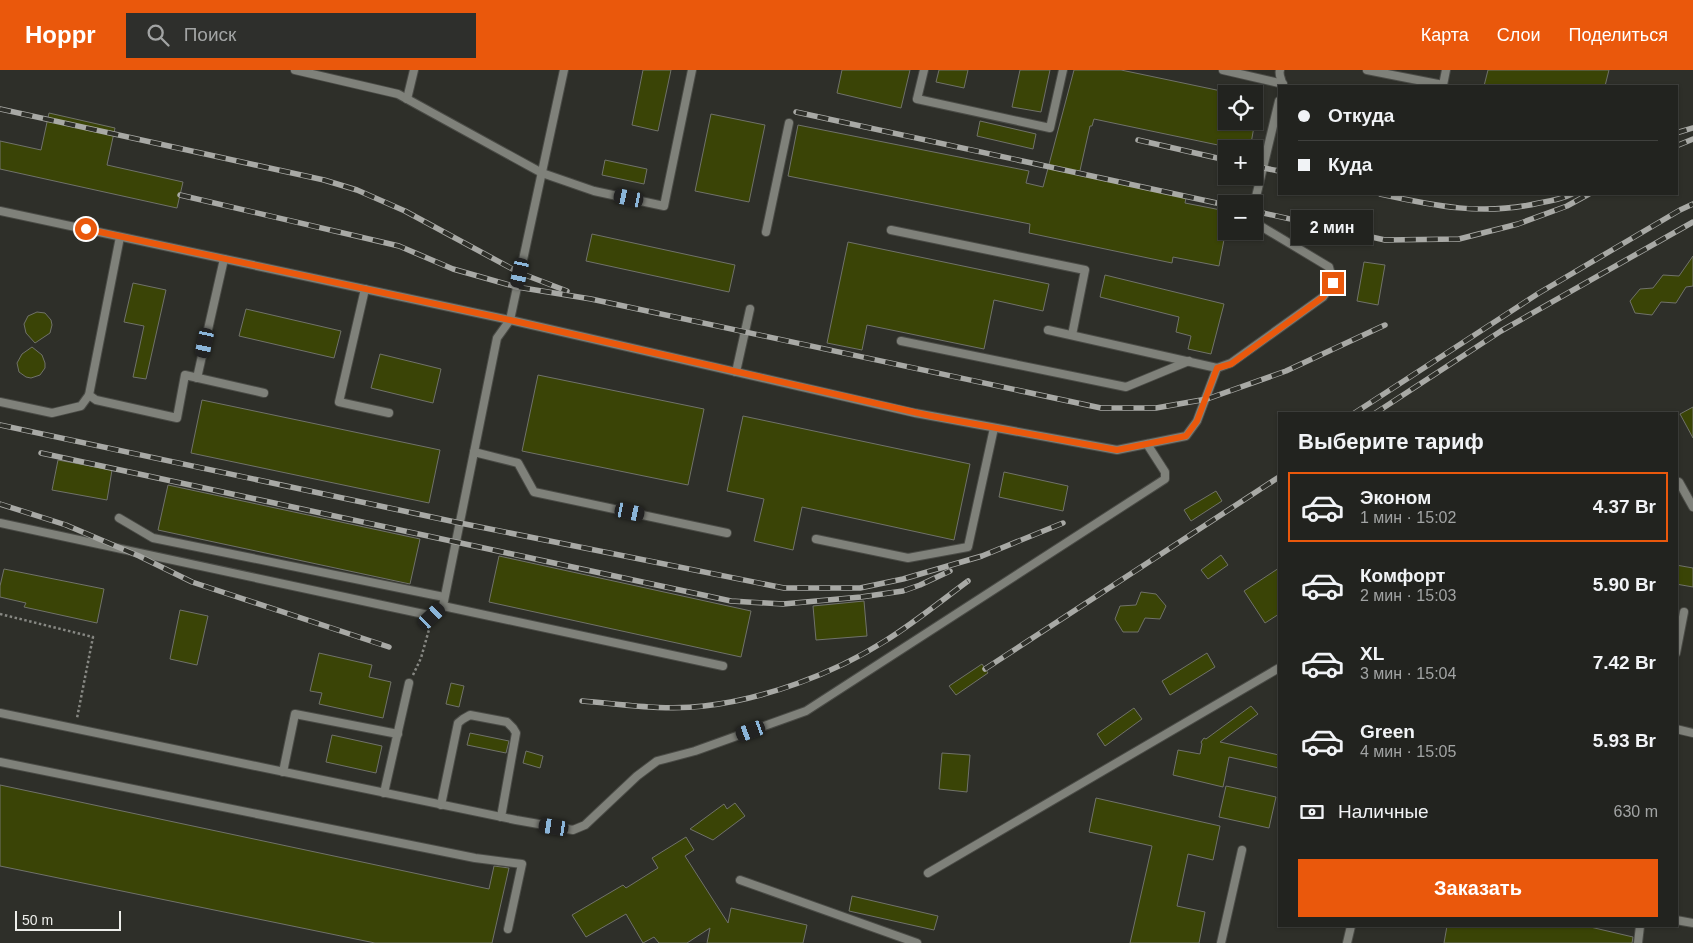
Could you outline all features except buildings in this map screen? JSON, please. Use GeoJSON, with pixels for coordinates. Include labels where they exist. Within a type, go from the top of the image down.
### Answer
{"type":"FeatureCollection","features":[{"type":"Feature","properties":{"kind":"lane"},"geometry":{"type":"LineString","coordinates":[[295,70],[323,73],[398,94],[542,173],[594,191],[664,206],[692,70]]}},
{"type":"Feature","properties":{"kind":"lane"},"geometry":{"type":"LineString","coordinates":[[407,99],[414,70]]}},
{"type":"Feature","properties":{"kind":"lane"},"geometry":{"type":"LineString","coordinates":[[0,523],[432,616],[442,606],[497,338],[510,320],[564,70]]}},
{"type":"Feature","properties":{"kind":"lane"},"geometry":{"type":"LineString","coordinates":[[924,70],[918,99],[1050,128],[1063,70]]}},
{"type":"Feature","properties":{"kind":"lane"},"geometry":{"type":"LineString","coordinates":[[1224,70],[1282,85],[1279,74],[1280,70]]}},
{"type":"Feature","properties":{"kind":"lane"},"geometry":{"type":"LineString","coordinates":[[1367,70],[1443,85],[1446,70]]}},
{"type":"Feature","properties":{"kind":"lane"},"geometry":{"type":"LineString","coordinates":[[1256,195],[1278,105]]}},
{"type":"Feature","properties":{"kind":"lane"},"geometry":{"type":"LineString","coordinates":[[766,232],[789,123]]}},
{"type":"Feature","properties":{"kind":"lane"},"geometry":{"type":"LineString","coordinates":[[0,211],[510,320],[915,413],[1117,450],[1186,436],[1197,421],[1217,368]]}},
{"type":"Feature","properties":{"kind":"lane"},"geometry":{"type":"LineString","coordinates":[[1048,330],[1217,368],[1231,364],[1323,297],[1333,283],[1329,267],[1263,227]]}},
{"type":"Feature","properties":{"kind":"lane"},"geometry":{"type":"LineString","coordinates":[[891,230],[1084,270],[1072,335]]}},
{"type":"Feature","properties":{"kind":"lane"},"geometry":{"type":"LineString","coordinates":[[0,402],[52,413],[82,406],[89,394],[120,237]]}},
{"type":"Feature","properties":{"kind":"lane"},"geometry":{"type":"LineString","coordinates":[[197,378],[224,259]]}},
{"type":"Feature","properties":{"kind":"lane"},"geometry":{"type":"LineString","coordinates":[[365,289],[339,402],[389,413]]}},
{"type":"Feature","properties":{"kind":"lane"},"geometry":{"type":"LineString","coordinates":[[736,372],[750,309]]}},
{"type":"Feature","properties":{"kind":"lane"},"geometry":{"type":"LineString","coordinates":[[901,341],[1126,387],[1189,361]]}},
{"type":"Feature","properties":{"kind":"lane"},"geometry":{"type":"LineString","coordinates":[[89,394],[96,400],[177,418],[185,375],[264,393]]}},
{"type":"Feature","properties":{"kind":"lane"},"geometry":{"type":"LineString","coordinates":[[816,539],[908,558],[968,547],[994,428]]}},
{"type":"Feature","properties":{"kind":"lane"},"geometry":{"type":"LineString","coordinates":[[0,713],[441,805],[573,830],[585,825],[636,776],[657,761],[696,750],[806,711],[1165,479],[1166,472],[1147,444]]}},
{"type":"Feature","properties":{"kind":"lane"},"geometry":{"type":"LineString","coordinates":[[474,452],[518,463],[534,492],[727,533]]}},
{"type":"Feature","properties":{"kind":"lane"},"geometry":{"type":"LineString","coordinates":[[1678,482],[1693,507]]}},
{"type":"Feature","properties":{"kind":"lane"},"geometry":{"type":"LineString","coordinates":[[119,518],[153,538],[444,597]]}},
{"type":"Feature","properties":{"kind":"lane"},"geometry":{"type":"LineString","coordinates":[[442,606],[723,666]]}},
{"type":"Feature","properties":{"kind":"lane"},"geometry":{"type":"LineString","coordinates":[[1678,643],[1684,612]]}},
{"type":"Feature","properties":{"kind":"lane"},"geometry":{"type":"LineString","coordinates":[[928,873],[1278,669]]}},
{"type":"Feature","properties":{"kind":"lane"},"geometry":{"type":"LineString","coordinates":[[384,793],[409,683]]}},
{"type":"Feature","properties":{"kind":"lane"},"geometry":{"type":"LineString","coordinates":[[283,772],[296,714],[398,734]]}},
{"type":"Feature","properties":{"kind":"lane"},"geometry":{"type":"LineString","coordinates":[[441,805],[458,723],[462,718],[470,716],[507,722],[514,728],[516,733],[501,817]]}},
{"type":"Feature","properties":{"kind":"lane"},"geometry":{"type":"LineString","coordinates":[[1678,729],[1693,733]]}},
{"type":"Feature","properties":{"kind":"lane"},"geometry":{"type":"LineString","coordinates":[[0,762],[475,858],[522,864],[508,929]]}},
{"type":"Feature","properties":{"kind":"lane"},"geometry":{"type":"LineString","coordinates":[[1221,943],[1242,850]]}},
{"type":"Feature","properties":{"kind":"lane"},"geometry":{"type":"LineString","coordinates":[[740,880],[917,943]]}},
{"type":"Feature","properties":{"kind":"lane"},"geometry":{"type":"LineString","coordinates":[[1678,920],[1693,923]]}},
{"type":"Feature","properties":{"kind":"lane"},"geometry":{"type":"LineString","coordinates":[[1347,943],[1351,927]]}},
{"type":"Feature","properties":{"kind":"lane"},"geometry":{"type":"LineString","coordinates":[[1638,943],[1640,927]]}},
{"type":"Feature","properties":{"kind":"path"},"geometry":{"type":"LineString","coordinates":[[0,614],[93,637],[75,728]]}},
{"type":"Feature","properties":{"kind":"path"},"geometry":{"type":"LineString","coordinates":[[409,683],[421,658],[432,616]]}},
{"type":"Feature","properties":{"kind":"railway"},"geometry":{"type":"LineString","coordinates":[[0,109],[324,180],[357,190],[405,211],[520,273],[567,291]]}},
{"type":"Feature","properties":{"kind":"railway"},"geometry":{"type":"LineString","coordinates":[[796,112],[1218,203]]}},
{"type":"Feature","properties":{"kind":"railway"},"geometry":{"type":"LineString","coordinates":[[1678,132],[1693,128]]}},
{"type":"Feature","properties":{"kind":"railway"},"geometry":{"type":"LineString","coordinates":[[1678,145],[1693,139]]}},
{"type":"Feature","properties":{"kind":"railway"},"geometry":{"type":"LineString","coordinates":[[1138,140],[1218,158]]}},
{"type":"Feature","properties":{"kind":"railway"},"geometry":{"type":"LineString","coordinates":[[1263,168],[1278,171]]}},
{"type":"Feature","properties":{"kind":"railway"},"geometry":{"type":"LineString","coordinates":[[180,195],[399,246],[453,269],[517,287],[591,299],[1101,408],[1156,408],[1207,399],[1286,371],[1385,325]]}},
{"type":"Feature","properties":{"kind":"railway"},"geometry":{"type":"LineString","coordinates":[[1385,195],[1440,206],[1479,209],[1518,207],[1556,200],[1569,195]]}},
{"type":"Feature","properties":{"kind":"railway"},"geometry":{"type":"LineString","coordinates":[[1263,213],[1385,240],[1459,239],[1518,224],[1567,206],[1587,195]]}},
{"type":"Feature","properties":{"kind":"railway"},"geometry":{"type":"LineString","coordinates":[[1356,412],[1539,293],[1693,204]]}},
{"type":"Feature","properties":{"kind":"railway"},"geometry":{"type":"LineString","coordinates":[[1377,412],[1501,331],[1693,222]]}},
{"type":"Feature","properties":{"kind":"railway"},"geometry":{"type":"LineString","coordinates":[[0,425],[460,523],[784,588],[860,588],[903,579],[982,556],[1063,523]]}},
{"type":"Feature","properties":{"kind":"railway"},"geometry":{"type":"LineString","coordinates":[[41,453],[731,601],[783,604],[861,597],[903,591],[950,571]]}},
{"type":"Feature","properties":{"kind":"railway"},"geometry":{"type":"LineString","coordinates":[[985,669],[1278,478]]}},
{"type":"Feature","properties":{"kind":"railway"},"geometry":{"type":"LineString","coordinates":[[0,504],[66,525],[139,556],[192,582],[389,647]]}},
{"type":"Feature","properties":{"kind":"railway"},"geometry":{"type":"LineString","coordinates":[[582,701],[674,708],[727,703],[774,691],[821,674],[865,653],[906,627],[968,581]]}},
{"type":"Feature","properties":{"kind":"route"},"geometry":{"type":"LineString","coordinates":[[86,229],[510,320],[915,413],[1117,450],[1186,436],[1197,421],[1217,368],[1231,364],[1323,297],[1333,283]]}}]}
